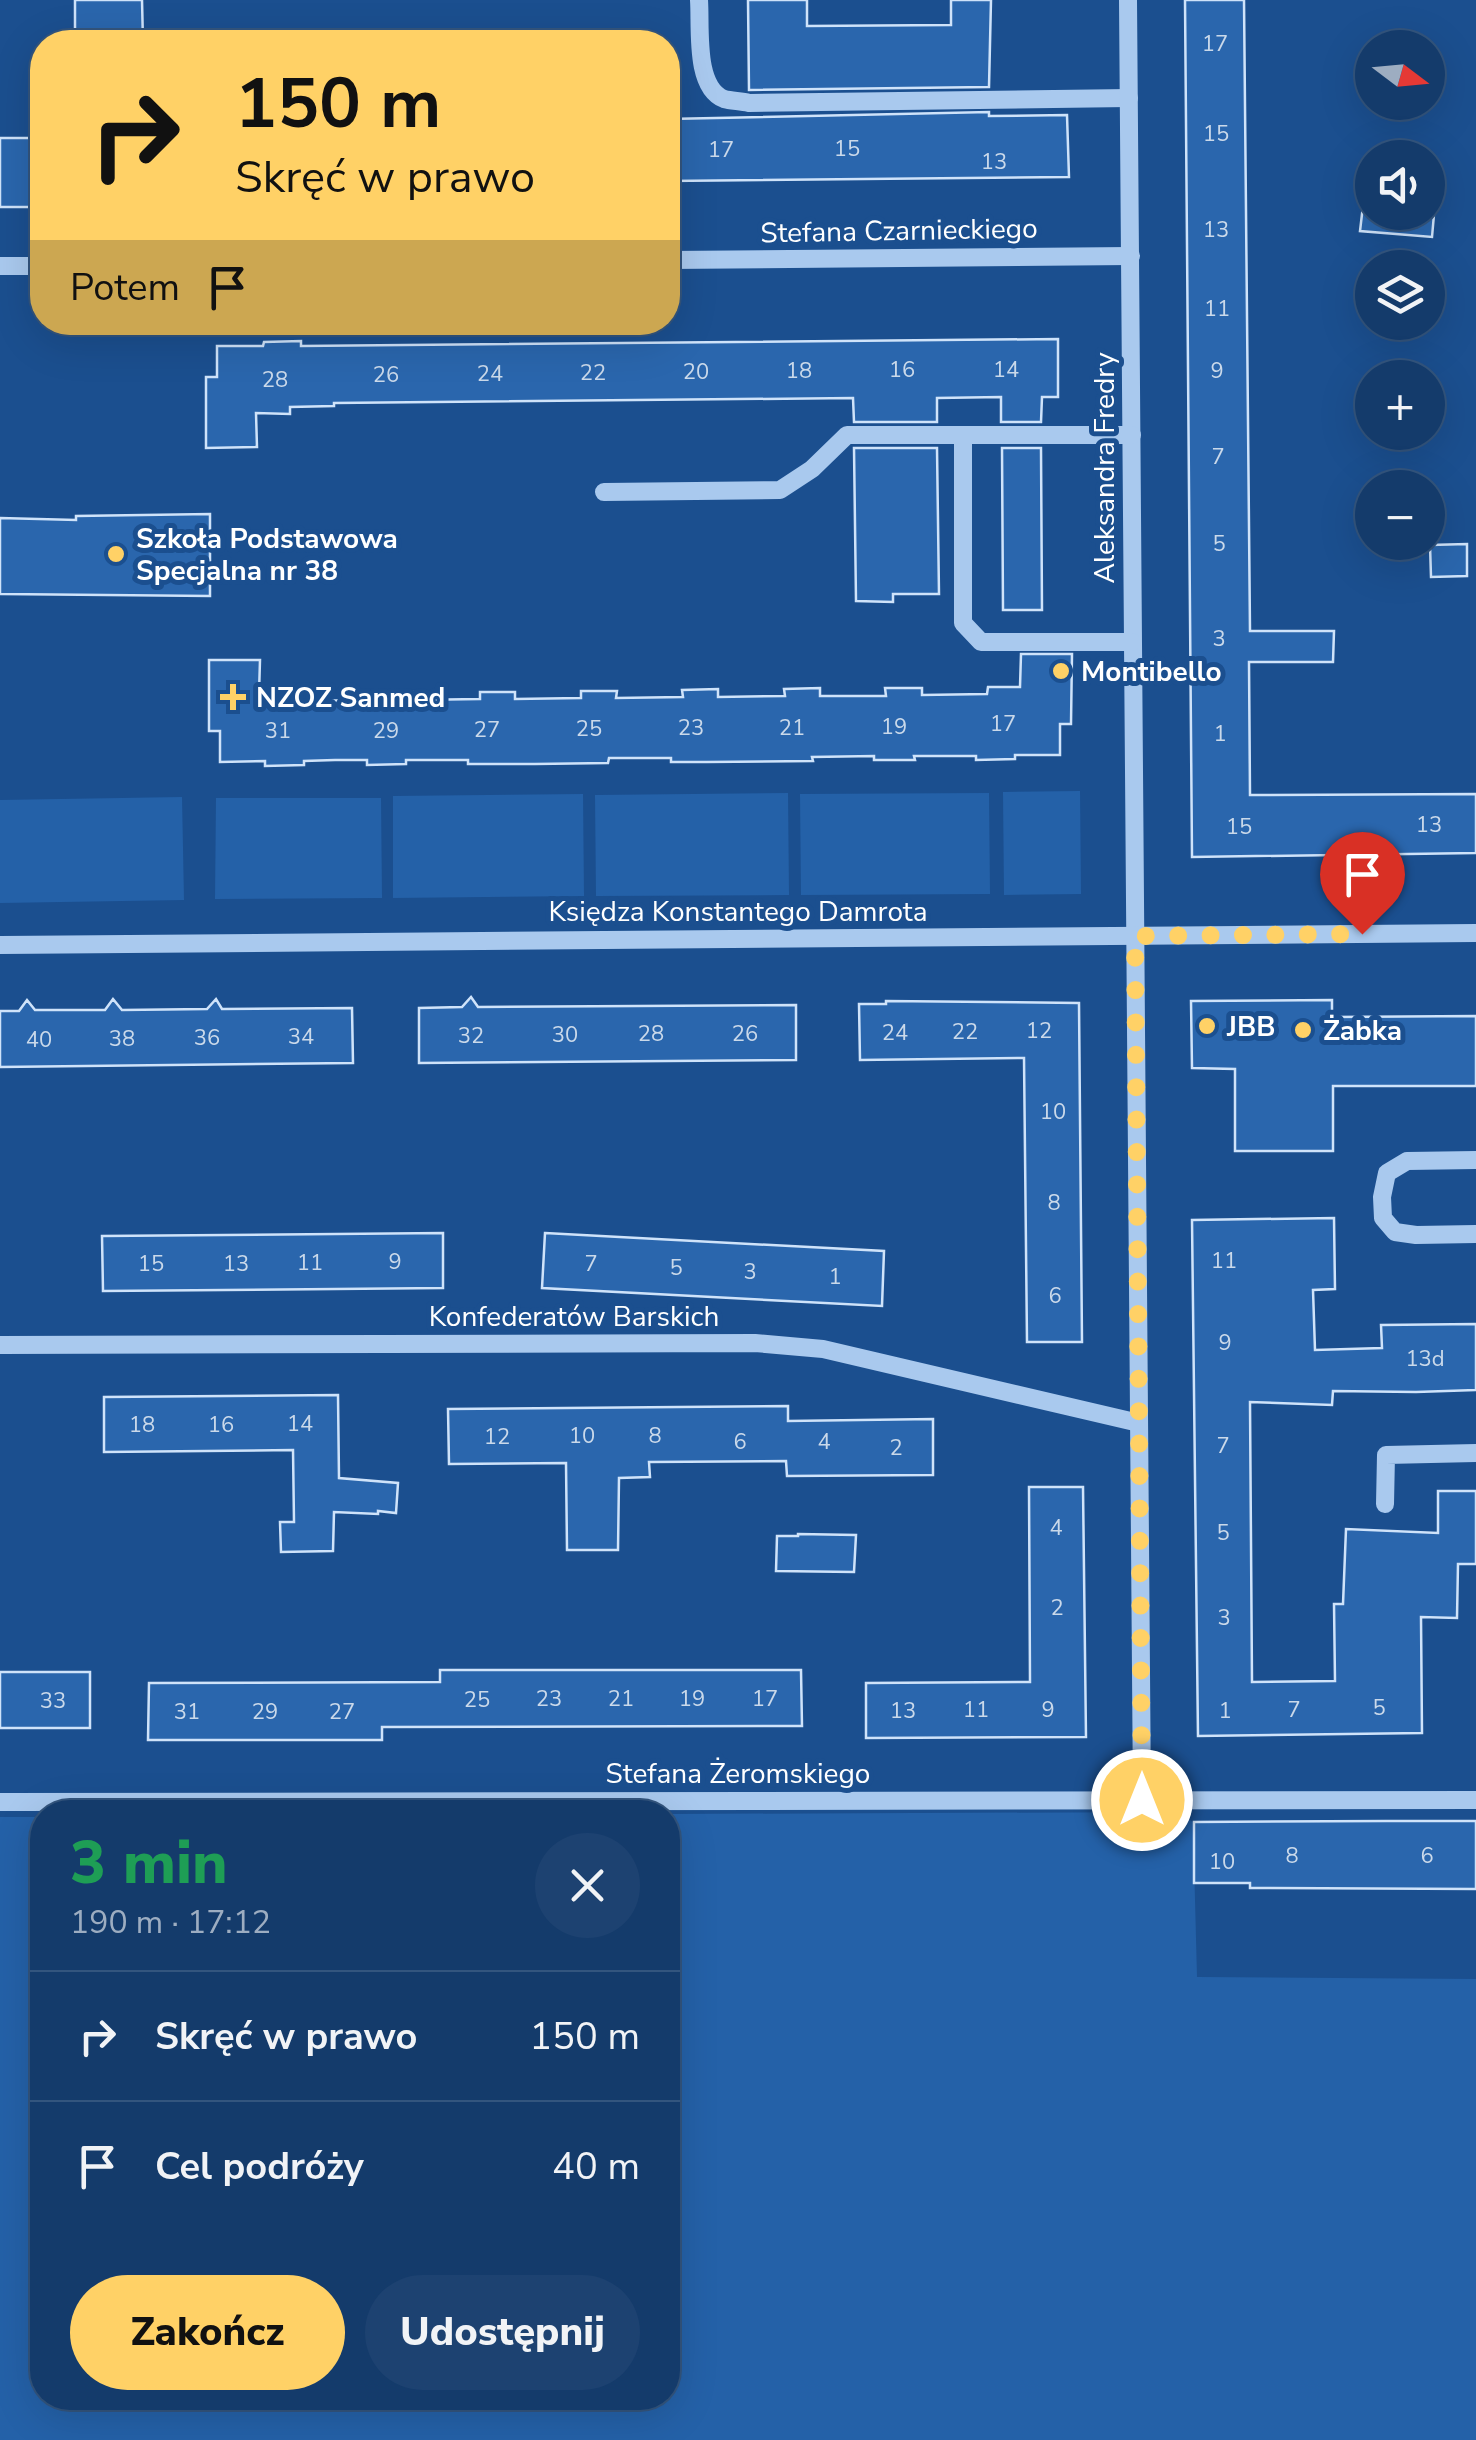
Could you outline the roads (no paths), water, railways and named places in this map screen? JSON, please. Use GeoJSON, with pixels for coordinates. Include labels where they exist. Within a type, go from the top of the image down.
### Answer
{"type":"FeatureCollection","features":[{"type":"Feature","properties":{"kind":"street"},"geometry":{"type":"LineString","coordinates":[[700,0],[703,74],[710,89],[722,98],[748,102],[1129,98]]}},
{"type":"Feature","properties":{"kind":"street","name":"Aleksandra Fredry"},"geometry":{"type":"LineString","coordinates":[[1128,0],[1142,1800]]}},
{"type":"Feature","properties":{"kind":"street","name":"Stefana Czarnieckiego"},"geometry":{"type":"LineString","coordinates":[[680,260],[1131,256]]}},
{"type":"Feature","properties":{"kind":"street"},"geometry":{"type":"LineString","coordinates":[[0,266],[30,266]]}},
{"type":"Feature","properties":{"kind":"street"},"geometry":{"type":"LineString","coordinates":[[604,492],[780,490],[812,469],[847,435],[1132,435]]}},
{"type":"Feature","properties":{"kind":"street"},"geometry":{"type":"LineString","coordinates":[[963,435],[964,623],[981,642],[1132,642]]}},
{"type":"Feature","properties":{"kind":"street","name":"Księdza Konstantego Damrota"},"geometry":{"type":"LineString","coordinates":[[0,945],[1476,933]]}},
{"type":"Feature","properties":{"kind":"street"},"geometry":{"type":"LineString","coordinates":[[1476,1160],[1407,1161],[1387,1173],[1382,1197],[1383,1218],[1396,1232],[1416,1236],[1476,1234]]}},
{"type":"Feature","properties":{"kind":"street","name":"Konfederatów Barskich"},"geometry":{"type":"LineString","coordinates":[[0,1345],[755,1343],[823,1349],[1139,1423]]}},
{"type":"Feature","properties":{"kind":"street"},"geometry":{"type":"LineString","coordinates":[[1385,1504],[1386,1455],[1476,1453]]}},
{"type":"Feature","properties":{"kind":"street","name":"Stefana Żeromskiego"},"geometry":{"type":"LineString","coordinates":[[680,1801],[1476,1800]]}},
{"type":"Feature","properties":{"kind":"street","name":"Stefana Żeromskiego"},"geometry":{"type":"LineString","coordinates":[[0,1802],[30,1802]]}},
{"type":"Feature","properties":{"kind":"place","name":"Szkoła Podstawowa Specjalna nr 38"},"geometry":{"type":"Point","coordinates":[116,554]}},
{"type":"Feature","properties":{"kind":"place","name":"Montibello"},"geometry":{"type":"Point","coordinates":[1061,671]}},
{"type":"Feature","properties":{"kind":"place","name":"NZOZ Sanmed"},"geometry":{"type":"Point","coordinates":[233,697]}},
{"type":"Feature","properties":{"kind":"place","name":"JBB"},"geometry":{"type":"Point","coordinates":[1207,1026]}},
{"type":"Feature","properties":{"kind":"place","name":"Żabka"},"geometry":{"type":"Point","coordinates":[1303,1030]}}]}
